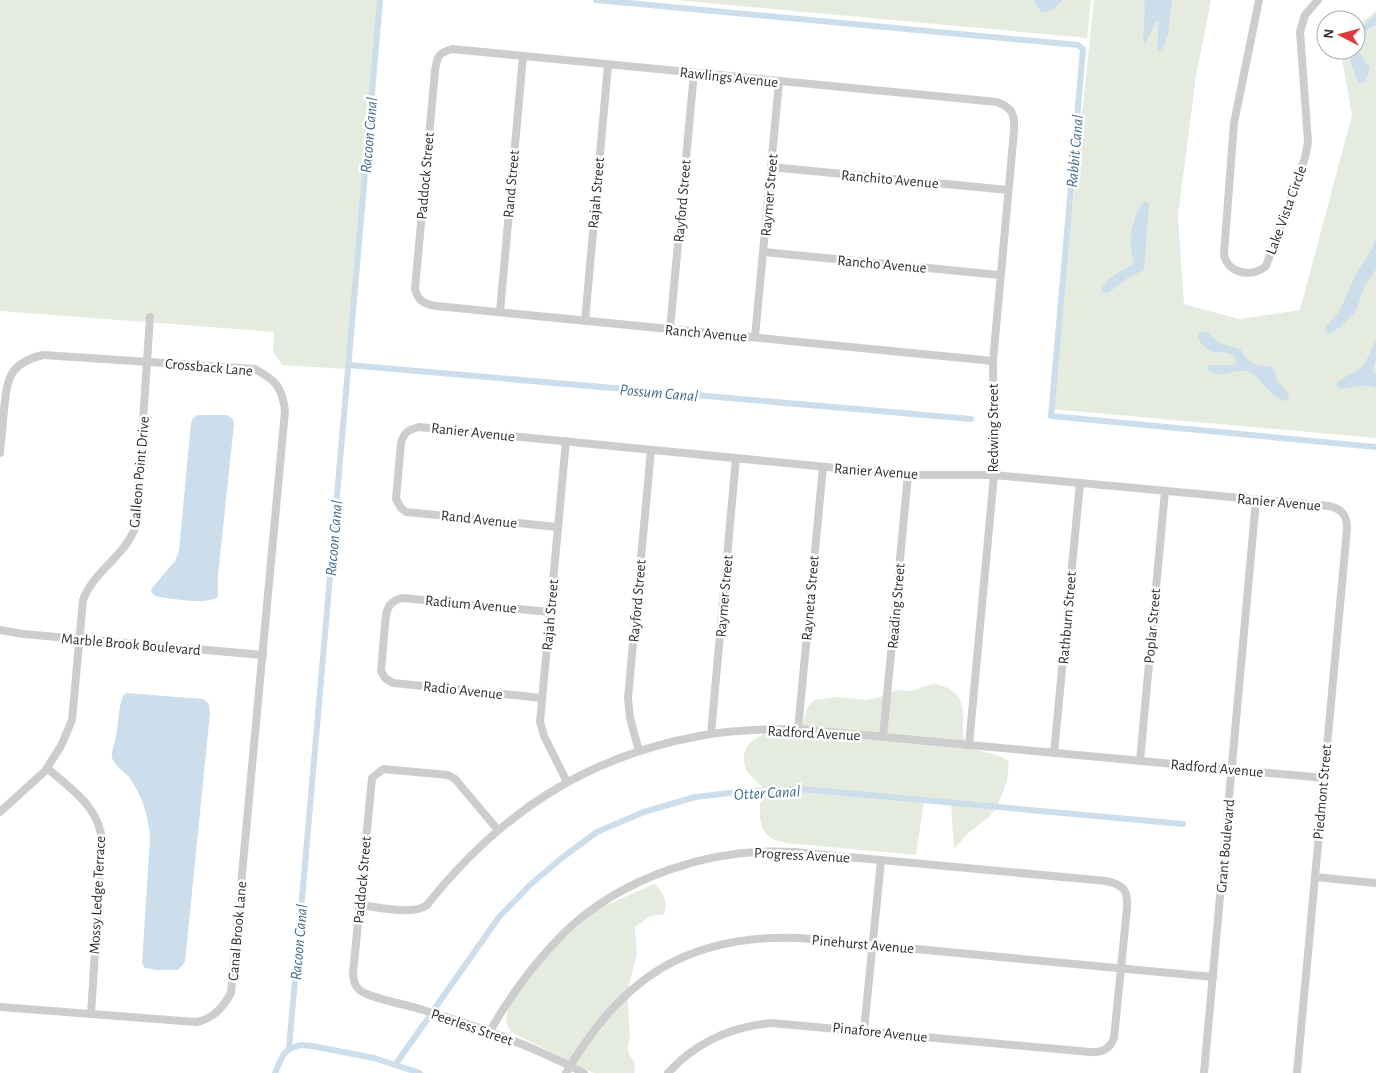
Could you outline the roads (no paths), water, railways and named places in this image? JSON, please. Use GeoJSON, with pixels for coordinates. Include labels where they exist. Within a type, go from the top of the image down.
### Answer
{"type":"FeatureCollection","features":[{"type":"Feature","properties":{"kind":"street","name":"Lake Vista Circle"},"geometry":{"type":"LineString","coordinates":[[1259,0],[1232,130],[1224,254],[1225,262],[1230,268],[1244,272],[1260,270],[1266,266],[1307,150],[1300,32],[1305,15],[1318,0]]}},
{"type":"Feature","properties":{"kind":"street","name":"Rawlings Avenue"},"geometry":{"type":"LineString","coordinates":[[443,52],[452,49],[997,102],[1006,105],[1012,110]]}},
{"type":"Feature","properties":{"kind":"street","name":"Paddock Street"},"geometry":{"type":"LineString","coordinates":[[421,301],[415,289],[435,72],[438,56],[443,52]]}},
{"type":"Feature","properties":{"kind":"street","name":"Rand Street"},"geometry":{"type":"LineString","coordinates":[[500,312],[523,56]]}},
{"type":"Feature","properties":{"kind":"street","name":"Rajah Street"},"geometry":{"type":"LineString","coordinates":[[585,321],[608,65]]}},
{"type":"Feature","properties":{"kind":"street","name":"Rayford Street"},"geometry":{"type":"LineString","coordinates":[[670,329],[694,73]]}},
{"type":"Feature","properties":{"kind":"street","name":"Raymer Street"},"geometry":{"type":"LineString","coordinates":[[755,337],[780,82]]}},
{"type":"Feature","properties":{"kind":"street","name":"Redwing Street"},"geometry":{"type":"LineString","coordinates":[[969,745],[994,475],[993,361],[1015,124],[1012,110]]}},
{"type":"Feature","properties":{"kind":"street","name":"Ranchito Avenue"},"geometry":{"type":"LineString","coordinates":[[771,167],[1008,190]]}},
{"type":"Feature","properties":{"kind":"street","name":"Rancho Avenue"},"geometry":{"type":"LineString","coordinates":[[764,252],[1000,275]]}},
{"type":"Feature","properties":{"kind":"street","name":"Ranch Avenue"},"geometry":{"type":"LineString","coordinates":[[421,301],[436,306],[993,361]]}},
{"type":"Feature","properties":{"kind":"street","name":"Galleon Point Drive"},"geometry":{"type":"LineString","coordinates":[[80,639],[83,600],[86,591],[131,539],[136,524],[150,316]]}},
{"type":"Feature","properties":{"kind":"street","name":"Crossback Lane"},"geometry":{"type":"LineString","coordinates":[[0,453],[7,381],[20,364],[31,358],[43,355],[255,369],[269,376],[284,399],[285,410],[263,655]]}},
{"type":"Feature","properties":{"kind":"street","name":"Ranier Avenue"},"geometry":{"type":"LineString","coordinates":[[401,508],[396,499],[401,443],[404,434],[408,430],[419,427],[908,475],[994,475],[1080,482],[1329,506],[1343,512]]}},
{"type":"Feature","properties":{"kind":"street","name":"Rajah Street"},"geometry":{"type":"LineString","coordinates":[[566,441],[542,698],[542,729],[567,782]]}},
{"type":"Feature","properties":{"kind":"street","name":"Rayford Street"},"geometry":{"type":"LineString","coordinates":[[639,751],[630,718],[628,698],[651,450]]}},
{"type":"Feature","properties":{"kind":"street","name":"Raymer Street"},"geometry":{"type":"LineString","coordinates":[[711,734],[736,458]]}},
{"type":"Feature","properties":{"kind":"street","name":"Rayneta Street"},"geometry":{"type":"LineString","coordinates":[[798,729],[823,467]]}},
{"type":"Feature","properties":{"kind":"street","name":"Reading Street"},"geometry":{"type":"LineString","coordinates":[[883,737],[908,475]]}},
{"type":"Feature","properties":{"kind":"street","name":"Rathburn Street"},"geometry":{"type":"LineString","coordinates":[[1054,753],[1080,482]]}},
{"type":"Feature","properties":{"kind":"street","name":"Poplar Street"},"geometry":{"type":"LineString","coordinates":[[1140,761],[1165,491]]}},
{"type":"Feature","properties":{"kind":"street","name":"Grant Boulevard"},"geometry":{"type":"LineString","coordinates":[[1204,1073],[1256,500]]}},
{"type":"Feature","properties":{"kind":"street","name":"Rand Avenue"},"geometry":{"type":"LineString","coordinates":[[401,508],[413,513],[558,527]]}},
{"type":"Feature","properties":{"kind":"street","name":"Piedmont Street"},"geometry":{"type":"LineString","coordinates":[[1297,1073],[1347,529],[1347,520],[1343,512]]}},
{"type":"Feature","properties":{"kind":"street","name":"Radium Avenue"},"geometry":{"type":"LineString","coordinates":[[385,678],[381,671],[381,664],[386,614],[392,601],[409,598],[550,612]]}},
{"type":"Feature","properties":{"kind":"street","name":"Marble Brook Boulevard"},"geometry":{"type":"LineString","coordinates":[[0,630],[263,655]]}},
{"type":"Feature","properties":{"kind":"street"},"geometry":{"type":"LineString","coordinates":[[0,812],[47,768],[64,740],[72,720],[80,639]]}},
{"type":"Feature","properties":{"kind":"street","name":"Canal Brook Lane"},"geometry":{"type":"LineString","coordinates":[[0,1007],[196,1022],[205,1020],[223,1007],[233,984],[263,655]]}},
{"type":"Feature","properties":{"kind":"street","name":"Radio Avenue"},"geometry":{"type":"LineString","coordinates":[[385,678],[393,683],[542,698]]}},
{"type":"Feature","properties":{"kind":"street","name":"Radford Avenue"},"geometry":{"type":"LineString","coordinates":[[360,905],[413,910],[422,909],[428,905],[470,855],[498,830],[533,803],[567,782],[639,751],[711,734],[762,729],[798,729],[1324,778]]}},
{"type":"Feature","properties":{"kind":"street","name":"Mossy Ledge Terrace"},"geometry":{"type":"LineString","coordinates":[[47,768],[91,808],[101,829],[102,843],[91,1014]]}},
{"type":"Feature","properties":{"kind":"street","name":"Paddock Street"},"geometry":{"type":"LineString","coordinates":[[357,989],[353,974],[372,778],[383,770],[448,775],[455,780],[498,830]]}},
{"type":"Feature","properties":{"kind":"street","name":"Progress Avenue"},"geometry":{"type":"LineString","coordinates":[[490,1031],[534,966],[564,934],[583,918],[629,887],[657,875],[709,858],[752,852],[794,852],[1106,880],[1116,883],[1122,887],[1127,901],[1121,968]]}},
{"type":"Feature","properties":{"kind":"street"},"geometry":{"type":"LineString","coordinates":[[864,1030],[881,860]]}},
{"type":"Feature","properties":{"kind":"street"},"geometry":{"type":"LineString","coordinates":[[1315,877],[1376,883]]}},
{"type":"Feature","properties":{"kind":"street","name":"Pinehurst Avenue"},"geometry":{"type":"LineString","coordinates":[[568,1069],[605,1014],[621,998],[651,975],[692,953],[727,942],[757,938],[799,938],[1213,977]]}},
{"type":"Feature","properties":{"kind":"street","name":"Pinafore Avenue"},"geometry":{"type":"LineString","coordinates":[[668,1073],[686,1055],[710,1039],[747,1026],[771,1023],[788,1023],[1098,1053],[1112,1045],[1114,1038],[1121,968]]}},
{"type":"Feature","properties":{"kind":"street","name":"Peerless Street"},"geometry":{"type":"LineString","coordinates":[[357,989],[367,995],[490,1031],[568,1069],[584,1073]]}},
{"type":"Feature","properties":{"kind":"water"},"geometry":{"type":"Polygon","coordinates":[[[1035,0],[1064,0],[1051,11],[1041,13],[1035,0]]]}},
{"type":"Feature","properties":{"kind":"water"},"geometry":{"type":"Polygon","coordinates":[[[1144,0],[1172,0],[1167,37],[1162,49],[1158,51],[1159,22],[1156,21],[1146,43],[1143,42],[1144,0]]]}},
{"type":"Feature","properties":{"kind":"water"},"geometry":{"type":"Polygon","coordinates":[[[1376,14],[1376,25],[1366,31],[1366,24],[1376,14]]]}},
{"type":"Feature","properties":{"kind":"water"},"geometry":{"type":"Polygon","coordinates":[[[1350,60],[1364,60],[1370,68],[1365,82],[1358,83],[1350,60]]]}},
{"type":"Feature","properties":{"kind":"water"},"geometry":{"type":"Polygon","coordinates":[[[1144,201],[1149,203],[1144,270],[1129,277],[1108,293],[1101,292],[1108,280],[1134,262],[1131,246],[1132,230],[1136,215],[1144,201]]]}},
{"type":"Feature","properties":{"kind":"water"},"geometry":{"type":"Polygon","coordinates":[[[1376,238],[1376,269],[1365,285],[1356,311],[1340,327],[1329,334],[1325,332],[1326,326],[1339,312],[1356,274],[1372,249],[1376,238]]]}},
{"type":"Feature","properties":{"kind":"water"},"geometry":{"type":"Polygon","coordinates":[[[1207,332],[1219,343],[1240,349],[1247,359],[1254,364],[1272,367],[1279,383],[1289,394],[1288,400],[1284,401],[1278,398],[1255,376],[1246,371],[1216,374],[1207,369],[1208,365],[1234,365],[1236,364],[1235,356],[1208,350],[1198,339],[1199,333],[1207,332]]]}},
{"type":"Feature","properties":{"kind":"water"},"geometry":{"type":"Polygon","coordinates":[[[1376,340],[1376,359],[1373,369],[1374,374],[1376,374],[1376,388],[1362,386],[1340,389],[1336,384],[1363,365],[1376,340]]]}},
{"type":"Feature","properties":{"kind":"water"},"geometry":{"type":"Polygon","coordinates":[[[198,415],[227,415],[233,419],[234,424],[218,575],[218,597],[207,601],[160,597],[155,596],[151,592],[152,588],[175,561],[179,551],[191,423],[193,418],[198,415]]]}},
{"type":"Feature","properties":{"kind":"water"},"geometry":{"type":"Polygon","coordinates":[[[126,693],[203,699],[209,704],[210,713],[185,962],[178,970],[145,968],[142,963],[149,831],[144,806],[138,791],[129,777],[113,760],[112,756],[120,704],[126,693]]]}},
{"type":"Feature","properties":{"kind":"waterway","name":"Racoon Canal"},"geometry":{"type":"LineString","coordinates":[[275,1073],[283,1055],[289,1049],[380,0]]}},
{"type":"Feature","properties":{"kind":"waterway","name":"Rabbit Canal"},"geometry":{"type":"LineString","coordinates":[[596,0],[1078,45],[1083,49],[1051,416],[1376,447]]}},
{"type":"Feature","properties":{"kind":"waterway","name":"Possum Canal"},"geometry":{"type":"LineString","coordinates":[[348,365],[971,419]]}},
{"type":"Feature","properties":{"kind":"waterway","name":"Otter Canal"},"geometry":{"type":"LineString","coordinates":[[435,1008],[499,917],[530,885],[563,857],[597,832],[644,812],[695,797],[747,791],[802,789],[1183,824]]}},
{"type":"Feature","properties":{"kind":"waterway","name":"Otter Canal"},"geometry":{"type":"LineString","coordinates":[[395,1065],[429,1017]]}},
{"type":"Feature","properties":{"kind":"waterway"},"geometry":{"type":"LineString","coordinates":[[289,1049],[300,1045],[312,1046],[374,1058],[420,1073]]}}]}
